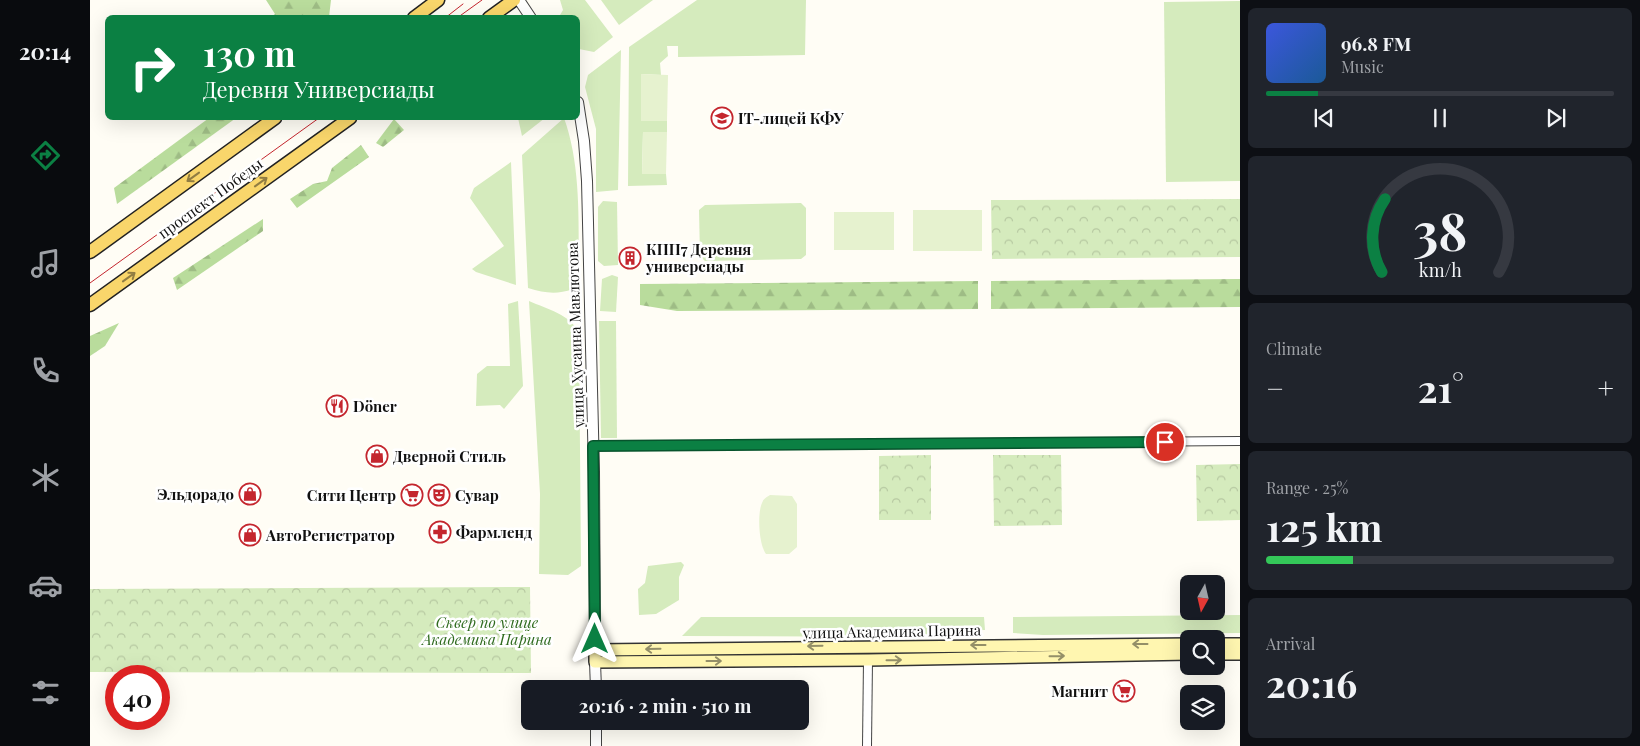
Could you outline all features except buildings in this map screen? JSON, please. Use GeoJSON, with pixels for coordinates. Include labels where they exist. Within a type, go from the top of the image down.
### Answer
{"type":"FeatureCollection","features":[{"type":"Feature","properties":{"kind":"main road"},"geometry":{"type":"LineString","coordinates":[[418,15],[438,0]]}},
{"type":"Feature","properties":{"kind":"main road"},"geometry":{"type":"LineString","coordinates":[[493,15],[514,0]]}},
{"type":"Feature","properties":{"kind":"main road","name":"проспект Победы"},"geometry":{"type":"LineString","coordinates":[[90,252],[272,120]]}},
{"type":"Feature","properties":{"kind":"main road","name":"проспект Победы"},"geometry":{"type":"LineString","coordinates":[[90,306],[347,120]]}},
{"type":"Feature","properties":{"kind":"main road","name":"улица Академика Парина"},"geometry":{"type":"LineString","coordinates":[[595,662],[868,660],[1180,644]]}},
{"type":"Feature","properties":{"kind":"main road"},"geometry":{"type":"LineString","coordinates":[[1225,644],[1240,644]]}},
{"type":"Feature","properties":{"kind":"main road"},"geometry":{"type":"LineString","coordinates":[[868,646],[868,660]]}},
{"type":"Feature","properties":{"kind":"main road","name":"улица Академика Парина"},"geometry":{"type":"LineString","coordinates":[[595,650],[868,646],[1180,654]]}},
{"type":"Feature","properties":{"kind":"main road","name":"улица Хусаина Мавлютова"},"geometry":{"type":"LineString","coordinates":[[595,650],[595,662]]}},
{"type":"Feature","properties":{"kind":"main road"},"geometry":{"type":"LineString","coordinates":[[1225,654],[1240,654]]}},
{"type":"Feature","properties":{"kind":"street"},"geometry":{"type":"LineString","coordinates":[[519,0],[530,15]]}},
{"type":"Feature","properties":{"kind":"street","name":"улица Хусаина Мавлютова"},"geometry":{"type":"LineString","coordinates":[[580,115],[587,181],[595,650]]}},
{"type":"Feature","properties":{"kind":"street"},"geometry":{"type":"LineString","coordinates":[[593,446],[1240,442]]}},
{"type":"Feature","properties":{"kind":"street"},"geometry":{"type":"LineString","coordinates":[[867,746],[868,660]]}},
{"type":"Feature","properties":{"kind":"street","name":"улица Хусаина Мавлютова"},"geometry":{"type":"LineString","coordinates":[[595,662],[596,680]]}},
{"type":"Feature","properties":{"kind":"street"},"geometry":{"type":"LineString","coordinates":[[596,730],[596,746]]}},
{"type":"Feature","properties":{"kind":"green space"},"geometry":{"type":"Polygon","coordinates":[[[266,0],[331,0],[329,15],[274,15],[275,14],[266,0]]]}},
{"type":"Feature","properties":{"kind":"green space"},"geometry":{"type":"Polygon","coordinates":[[[560,0],[585,0],[613,37],[594,52],[580,49],[580,15],[560,15],[563,10],[560,0]]]}},
{"type":"Feature","properties":{"kind":"green space"},"geometry":{"type":"Polygon","coordinates":[[[601,0],[653,0],[619,25],[601,0]]]}},
{"type":"Feature","properties":{"kind":"green space"},"geometry":{"type":"Polygon","coordinates":[[[697,0],[806,0],[805,55],[678,57],[678,46],[667,46],[668,56],[660,63],[661,75],[642,74],[641,121],[667,121],[667,132],[643,132],[642,173],[666,174],[667,185],[628,186],[629,47],[697,0]]]}},
{"type":"Feature","properties":{"kind":"green space"},"geometry":{"type":"Polygon","coordinates":[[[1240,1],[1240,181],[1166,182],[1164,2],[1240,1]]]}},
{"type":"Feature","properties":{"kind":"green space"},"geometry":{"type":"Polygon","coordinates":[[[621,50],[618,190],[596,192],[596,129],[585,87],[588,75],[621,50]]]}},
{"type":"Feature","properties":{"kind":"green space"},"geometry":{"type":"Polygon","coordinates":[[[641,74],[668,75],[667,121],[641,121],[641,74]]]}},
{"type":"Feature","properties":{"kind":"green space"},"geometry":{"type":"Polygon","coordinates":[[[206,120],[233,120],[117,204],[114,188],[206,120]]]}},
{"type":"Feature","properties":{"kind":"green space"},"geometry":{"type":"Polygon","coordinates":[[[393,120],[404,130],[383,147],[376,143],[393,120]]]}},
{"type":"Feature","properties":{"kind":"green space"},"geometry":{"type":"Polygon","coordinates":[[[518,120],[542,120],[522,136],[518,120]]]}},
{"type":"Feature","properties":{"kind":"green space"},"geometry":{"type":"Polygon","coordinates":[[[562,120],[565,120],[574,157],[578,197],[579,279],[573,289],[551,293],[528,288],[522,155],[562,120]]]}},
{"type":"Feature","properties":{"kind":"green space"},"geometry":{"type":"Polygon","coordinates":[[[643,132],[667,132],[666,174],[642,174],[643,132]]]}},
{"type":"Feature","properties":{"kind":"green space"},"geometry":{"type":"Polygon","coordinates":[[[361,145],[369,157],[297,208],[290,199],[313,184],[327,181],[332,168],[361,145]]]}},
{"type":"Feature","properties":{"kind":"green space"},"geometry":{"type":"Polygon","coordinates":[[[511,162],[516,285],[472,269],[504,246],[470,198],[474,188],[511,162]]]}},
{"type":"Feature","properties":{"kind":"green space"},"geometry":{"type":"Polygon","coordinates":[[[1240,199],[1240,257],[992,259],[991,200],[1240,199]]]}},
{"type":"Feature","properties":{"kind":"green space"},"geometry":{"type":"Polygon","coordinates":[[[603,201],[617,202],[618,265],[604,266],[598,261],[598,207],[603,201]]]}},
{"type":"Feature","properties":{"kind":"green space"},"geometry":{"type":"Polygon","coordinates":[[[801,203],[806,208],[806,255],[801,259],[705,261],[700,256],[699,210],[705,205],[801,203]]]}},
{"type":"Feature","properties":{"kind":"green space"},"geometry":{"type":"Polygon","coordinates":[[[913,210],[982,210],[982,251],[913,251],[913,210]]]}},
{"type":"Feature","properties":{"kind":"green space"},"geometry":{"type":"Polygon","coordinates":[[[834,212],[894,212],[894,250],[834,250],[834,212]]]}},
{"type":"Feature","properties":{"kind":"green space"},"geometry":{"type":"Polygon","coordinates":[[[263,219],[263,231],[177,290],[173,278],[263,219]]]}},
{"type":"Feature","properties":{"kind":"green space"},"geometry":{"type":"Polygon","coordinates":[[[612,275],[618,277],[616,312],[600,311],[602,279],[612,275]]]}},
{"type":"Feature","properties":{"kind":"green space"},"geometry":{"type":"Polygon","coordinates":[[[1240,279],[1240,307],[991,309],[991,281],[1240,279]]]}},
{"type":"Feature","properties":{"kind":"green space"},"geometry":{"type":"Polygon","coordinates":[[[978,281],[978,309],[677,311],[640,305],[640,284],[978,281]]]}},
{"type":"Feature","properties":{"kind":"green space"},"geometry":{"type":"Polygon","coordinates":[[[518,301],[523,386],[504,409],[500,405],[476,406],[477,374],[487,366],[510,366],[508,304],[518,301]]]}},
{"type":"Feature","properties":{"kind":"green space"},"geometry":{"type":"Polygon","coordinates":[[[529,301],[564,317],[575,326],[579,333],[581,566],[568,575],[539,574],[540,494],[529,301]]]}},
{"type":"Feature","properties":{"kind":"green space"},"geometry":{"type":"Polygon","coordinates":[[[599,321],[616,321],[617,438],[601,438],[599,321]]]}},
{"type":"Feature","properties":{"kind":"green space"},"geometry":{"type":"Polygon","coordinates":[[[119,323],[105,346],[90,356],[90,336],[119,323]]]}},
{"type":"Feature","properties":{"kind":"green space"},"geometry":{"type":"Polygon","coordinates":[[[931,455],[931,520],[879,520],[879,456],[931,455]]]}},
{"type":"Feature","properties":{"kind":"green space"},"geometry":{"type":"Polygon","coordinates":[[[993,455],[1061,455],[1062,525],[994,526],[993,455]]]}},
{"type":"Feature","properties":{"kind":"green space"},"geometry":{"type":"Polygon","coordinates":[[[1240,464],[1240,520],[1197,521],[1196,465],[1240,464]]]}},
{"type":"Feature","properties":{"kind":"green space"},"geometry":{"type":"Polygon","coordinates":[[[770,495],[792,496],[797,504],[797,547],[789,554],[766,554],[762,544],[759,522],[760,508],[765,498],[770,495]]]}},
{"type":"Feature","properties":{"kind":"green space"},"geometry":{"type":"Polygon","coordinates":[[[681,562],[684,565],[679,577],[679,600],[656,614],[639,615],[638,589],[645,583],[648,566],[681,562]]]}},
{"type":"Feature","properties":{"kind":"green space","name":"Сквер по улице Академика Парина"},"geometry":{"type":"Polygon","coordinates":[[[530,587],[531,673],[170,672],[170,665],[105,665],[105,672],[90,672],[90,589],[530,587]]]}},
{"type":"Feature","properties":{"kind":"green space"},"geometry":{"type":"Polygon","coordinates":[[[1225,615],[1240,615],[1240,633],[1225,633],[1225,630],[1180,630],[1180,634],[1043,635],[1013,633],[1013,617],[1180,616],[1180,620],[1225,620],[1225,615]]]}},
{"type":"Feature","properties":{"kind":"green space"},"geometry":{"type":"Polygon","coordinates":[[[701,617],[984,617],[985,630],[957,631],[926,637],[682,636],[701,617]]]}},
{"type":"Feature","properties":{"kind":"tram line"},"geometry":{"type":"LineString","coordinates":[[461,15],[482,0]]}},
{"type":"Feature","properties":{"kind":"tram line"},"geometry":{"type":"LineString","coordinates":[[449,15],[463,4]]}},
{"type":"Feature","properties":{"kind":"tram line"},"geometry":{"type":"LineString","coordinates":[[90,283],[316,120]]}},
{"type":"Feature","properties":{"kind":"place","name":"IT-лицей КФУ"},"geometry":{"type":"Point","coordinates":[722,118]}},
{"type":"Feature","properties":{"kind":"place","name":"КПП7 Деревня универсиады"},"geometry":{"type":"Point","coordinates":[630,258]}},
{"type":"Feature","properties":{"kind":"place","name":"Döner"},"geometry":{"type":"Point","coordinates":[337,406]}},
{"type":"Feature","properties":{"kind":"place","name":"Дверной Стиль"},"geometry":{"type":"Point","coordinates":[377,456]}},
{"type":"Feature","properties":{"kind":"place","name":"Эльдорадо"},"geometry":{"type":"Point","coordinates":[250,494]}},
{"type":"Feature","properties":{"kind":"place","name":"Сити Центр"},"geometry":{"type":"Point","coordinates":[412,495]}},
{"type":"Feature","properties":{"kind":"place","name":"Сувар"},"geometry":{"type":"Point","coordinates":[439,495]}},
{"type":"Feature","properties":{"kind":"place","name":"Фармленд"},"geometry":{"type":"Point","coordinates":[440,532]}},
{"type":"Feature","properties":{"kind":"place","name":"АвтоРегистратор"},"geometry":{"type":"Point","coordinates":[250,535]}},
{"type":"Feature","properties":{"kind":"place","name":"Магнит"},"geometry":{"type":"Point","coordinates":[1124,691]}},
{"type":"Feature","properties":{"kind":"route"},"geometry":{"type":"LineString","coordinates":[[595,639],[593,446],[1165,442]]}}]}
